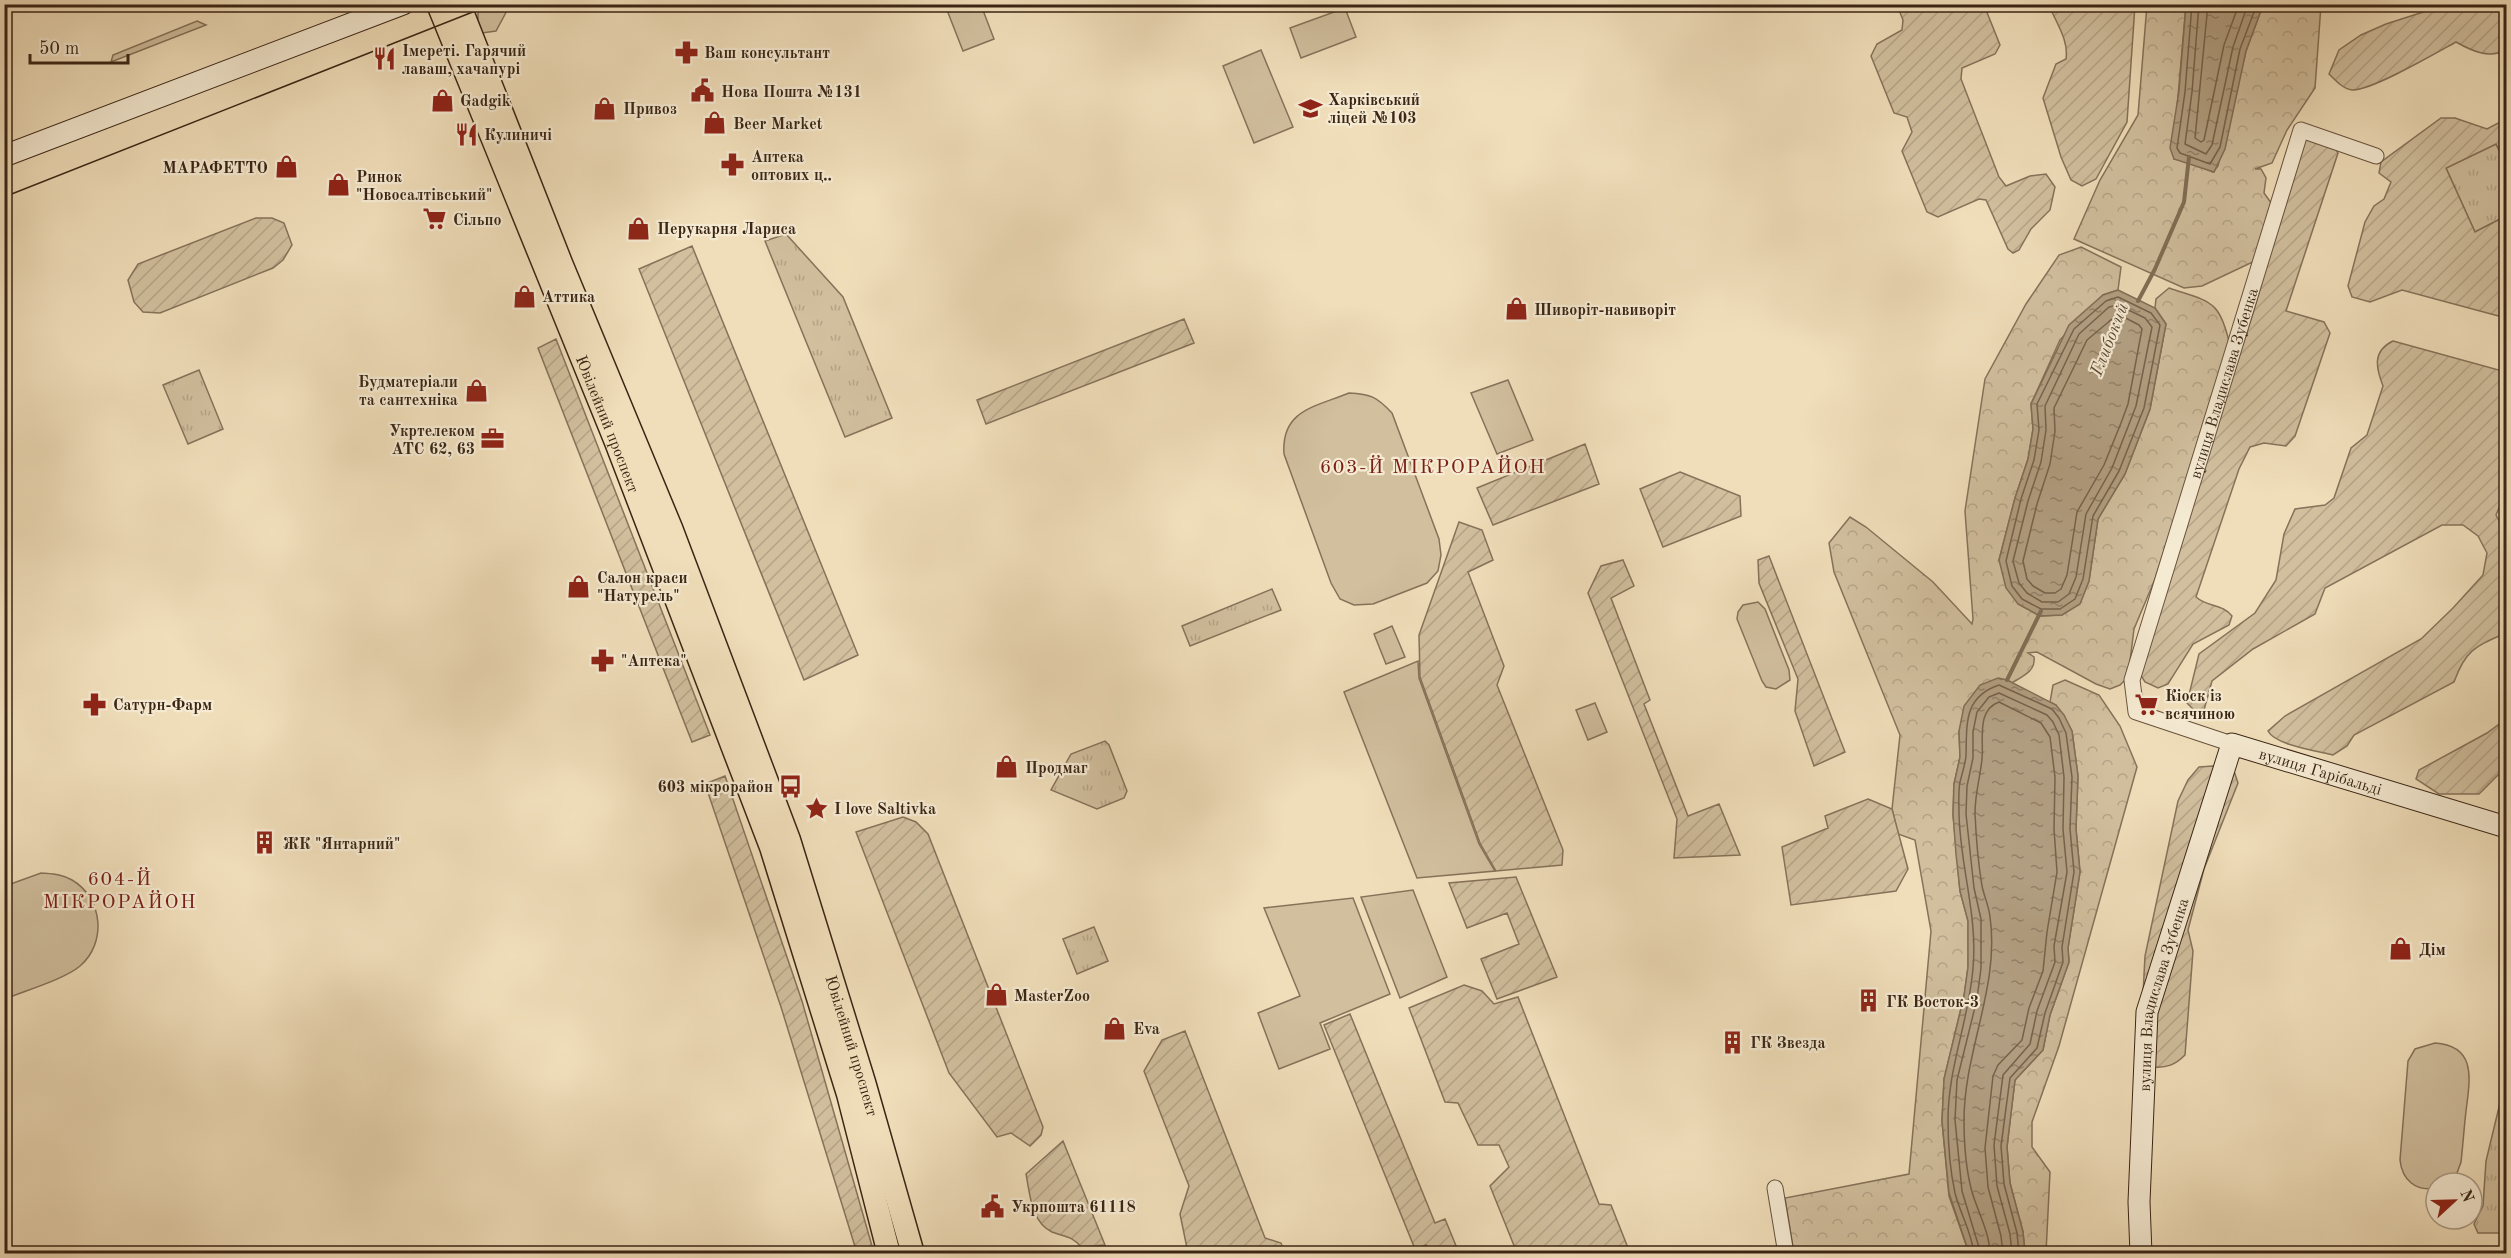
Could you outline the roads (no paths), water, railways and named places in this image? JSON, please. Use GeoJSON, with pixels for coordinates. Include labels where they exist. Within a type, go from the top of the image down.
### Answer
{"type":"FeatureCollection","features":[{"type":"Feature","properties":{"kind":"main road","name":"Ювілейний проспект"},"geometry":{"type":"LineString","coordinates":[[438,4],[616,441],[714,669],[780,843],[864,1082],[913,1254]]}},
{"type":"Feature","properties":{"kind":"main road","name":"Ювілейний проспект"},"geometry":{"type":"LineString","coordinates":[[459,4],[561,263],[671,528],[714,669]]}},
{"type":"Feature","properties":{"kind":"main road","name":"Ювілейний проспект"},"geometry":{"type":"LineString","coordinates":[[780,843],[889,1254]]}},
{"type":"Feature","properties":{"kind":"street"},"geometry":{"type":"LineString","coordinates":[[4,156],[403,4]]}},
{"type":"Feature","properties":{"kind":"street","name":"вулиця Владислава Зубенка"},"geometry":{"type":"LineString","coordinates":[[2136,712],[2132,680],[2301,130],[2376,156]]}},
{"type":"Feature","properties":{"kind":"street","name":"вулиця Гарібальді"},"geometry":{"type":"LineString","coordinates":[[2136,712],[2232,744],[2506,827]]}},
{"type":"Feature","properties":{"kind":"street","name":"вулиця Владислава Зубенка"},"geometry":{"type":"LineString","coordinates":[[2140,1254],[2139,1202],[2147,1012],[2232,744]]}},
{"type":"Feature","properties":{"kind":"street"},"geometry":{"type":"LineString","coordinates":[[1775,1188],[1786,1254]]}},
{"type":"Feature","properties":{"kind":"water"},"geometry":{"type":"Polygon","coordinates":[[[2186,5],[2263,5],[2246,51],[2225,149],[2214,172],[2174,159],[2170,148],[2179,91],[2186,5]]]}},
{"type":"Feature","properties":{"kind":"water"},"geometry":{"type":"Polygon","coordinates":[[[2118,290],[2155,308],[2166,324],[2150,409],[2125,474],[2098,519],[2089,581],[2080,604],[2062,615],[2040,616],[2018,604],[2006,588],[1999,560],[2028,459],[2033,429],[2031,404],[2069,325],[2103,295],[2118,290]]]}},
{"type":"Feature","properties":{"kind":"water"},"geometry":{"type":"Polygon","coordinates":[[[1998,678],[2007,680],[2056,705],[2072,731],[2078,776],[2076,829],[2080,872],[2068,948],[2069,962],[2050,1015],[2043,1050],[2015,1080],[2007,1147],[2010,1183],[2023,1232],[2025,1253],[1969,1253],[1949,1193],[1942,1121],[1944,1079],[1964,996],[1968,967],[1968,921],[1960,891],[1956,854],[1953,814],[1954,784],[1960,757],[1959,731],[1964,706],[1980,685],[1998,678]]]}},
{"type":"Feature","properties":{"kind":"waterway","name":"Глибокий"},"geometry":{"type":"LineString","coordinates":[[2138,301],[2155,269],[2184,202],[2189,157]]}},
{"type":"Feature","properties":{"kind":"waterway","name":"Глибокий"},"geometry":{"type":"LineString","coordinates":[[2007,680],[2041,611]]}},
{"type":"Feature","properties":{"kind":"tram line"},"geometry":{"type":"LineString","coordinates":[[4,197],[493,4]]}},
{"type":"Feature","properties":{"kind":"place","name":"Ваш консультант"},"geometry":{"type":"Point","coordinates":[686,52]}},
{"type":"Feature","properties":{"kind":"place","name":"Імереті. Гарячий лаваш, хачапурі"},"geometry":{"type":"Point","coordinates":[384,59]}},
{"type":"Feature","properties":{"kind":"place","name":"Нова Пошта №131"},"geometry":{"type":"Point","coordinates":[703,91]}},
{"type":"Feature","properties":{"kind":"place","name":"Gadgik"},"geometry":{"type":"Point","coordinates":[442,100]}},
{"type":"Feature","properties":{"kind":"place","name":"Привоз"},"geometry":{"type":"Point","coordinates":[605,108]}},
{"type":"Feature","properties":{"kind":"place","name":"Харківський ліцей №103"},"geometry":{"type":"Point","coordinates":[1310,108]}},
{"type":"Feature","properties":{"kind":"place","name":"Beer Market"},"geometry":{"type":"Point","coordinates":[715,123]}},
{"type":"Feature","properties":{"kind":"place","name":"Кулиничі"},"geometry":{"type":"Point","coordinates":[466,134]}},
{"type":"Feature","properties":{"kind":"place","name":"Аптека оптових ц‥"},"geometry":{"type":"Point","coordinates":[733,165]}},
{"type":"Feature","properties":{"kind":"place","name":"МАРАФЕТТО"},"geometry":{"type":"Point","coordinates":[286,167]}},
{"type":"Feature","properties":{"kind":"place","name":"Ринок \"Новосалтівський\""},"geometry":{"type":"Point","coordinates":[338,185]}},
{"type":"Feature","properties":{"kind":"place","name":"Сільпо"},"geometry":{"type":"Point","coordinates":[435,219]}},
{"type":"Feature","properties":{"kind":"place","name":"Перукарня Лариса"},"geometry":{"type":"Point","coordinates":[639,228]}},
{"type":"Feature","properties":{"kind":"place","name":"Аттика"},"geometry":{"type":"Point","coordinates":[524,296]}},
{"type":"Feature","properties":{"kind":"place","name":"Шиворіт-навиворіт"},"geometry":{"type":"Point","coordinates":[1516,309]}},
{"type":"Feature","properties":{"kind":"place","name":"Будматеріали та сантехніка"},"geometry":{"type":"Point","coordinates":[476,390]}},
{"type":"Feature","properties":{"kind":"place","name":"Укртелеком АТС 62, 63"},"geometry":{"type":"Point","coordinates":[493,439]}},
{"type":"Feature","properties":{"kind":"place","name":"Салон краси \"Натурель\""},"geometry":{"type":"Point","coordinates":[579,586]}},
{"type":"Feature","properties":{"kind":"place","name":"\"Аптека\""},"geometry":{"type":"Point","coordinates":[603,660]}},
{"type":"Feature","properties":{"kind":"place","name":"Сатурн-Фарм"},"geometry":{"type":"Point","coordinates":[95,704]}},
{"type":"Feature","properties":{"kind":"place","name":"Кіоск із всячиною"},"geometry":{"type":"Point","coordinates":[2147,704]}},
{"type":"Feature","properties":{"kind":"place","name":"Продмаг"},"geometry":{"type":"Point","coordinates":[1007,767]}},
{"type":"Feature","properties":{"kind":"place","name":"603 мікрорайон"},"geometry":{"type":"Point","coordinates":[791,786]}},
{"type":"Feature","properties":{"kind":"place","name":"I love Saltivka"},"geometry":{"type":"Point","coordinates":[816,808]}},
{"type":"Feature","properties":{"kind":"place","name":"ЖК \"Янтарний\""},"geometry":{"type":"Point","coordinates":[265,843]}},
{"type":"Feature","properties":{"kind":"place","name":"Дім"},"geometry":{"type":"Point","coordinates":[2401,949]}},
{"type":"Feature","properties":{"kind":"place","name":"MasterZoo"},"geometry":{"type":"Point","coordinates":[996,995]}},
{"type":"Feature","properties":{"kind":"place","name":"ГК Восток-3"},"geometry":{"type":"Point","coordinates":[1868,1001]}},
{"type":"Feature","properties":{"kind":"place","name":"Eva"},"geometry":{"type":"Point","coordinates":[1115,1028]}},
{"type":"Feature","properties":{"kind":"place","name":"ГК Звезда"},"geometry":{"type":"Point","coordinates":[1732,1042]}},
{"type":"Feature","properties":{"kind":"place","name":"Укрпошта 61118"},"geometry":{"type":"Point","coordinates":[993,1206]}},
{"type":"Feature","properties":{"kind":"district","name":"603-Й МІКРОРАЙОН"},"geometry":{"type":"Point","coordinates":[1433,466]}},
{"type":"Feature","properties":{"kind":"district","name":"604-Й МІКРОРАЙОН"},"geometry":{"type":"Point","coordinates":[120,890]}}]}
